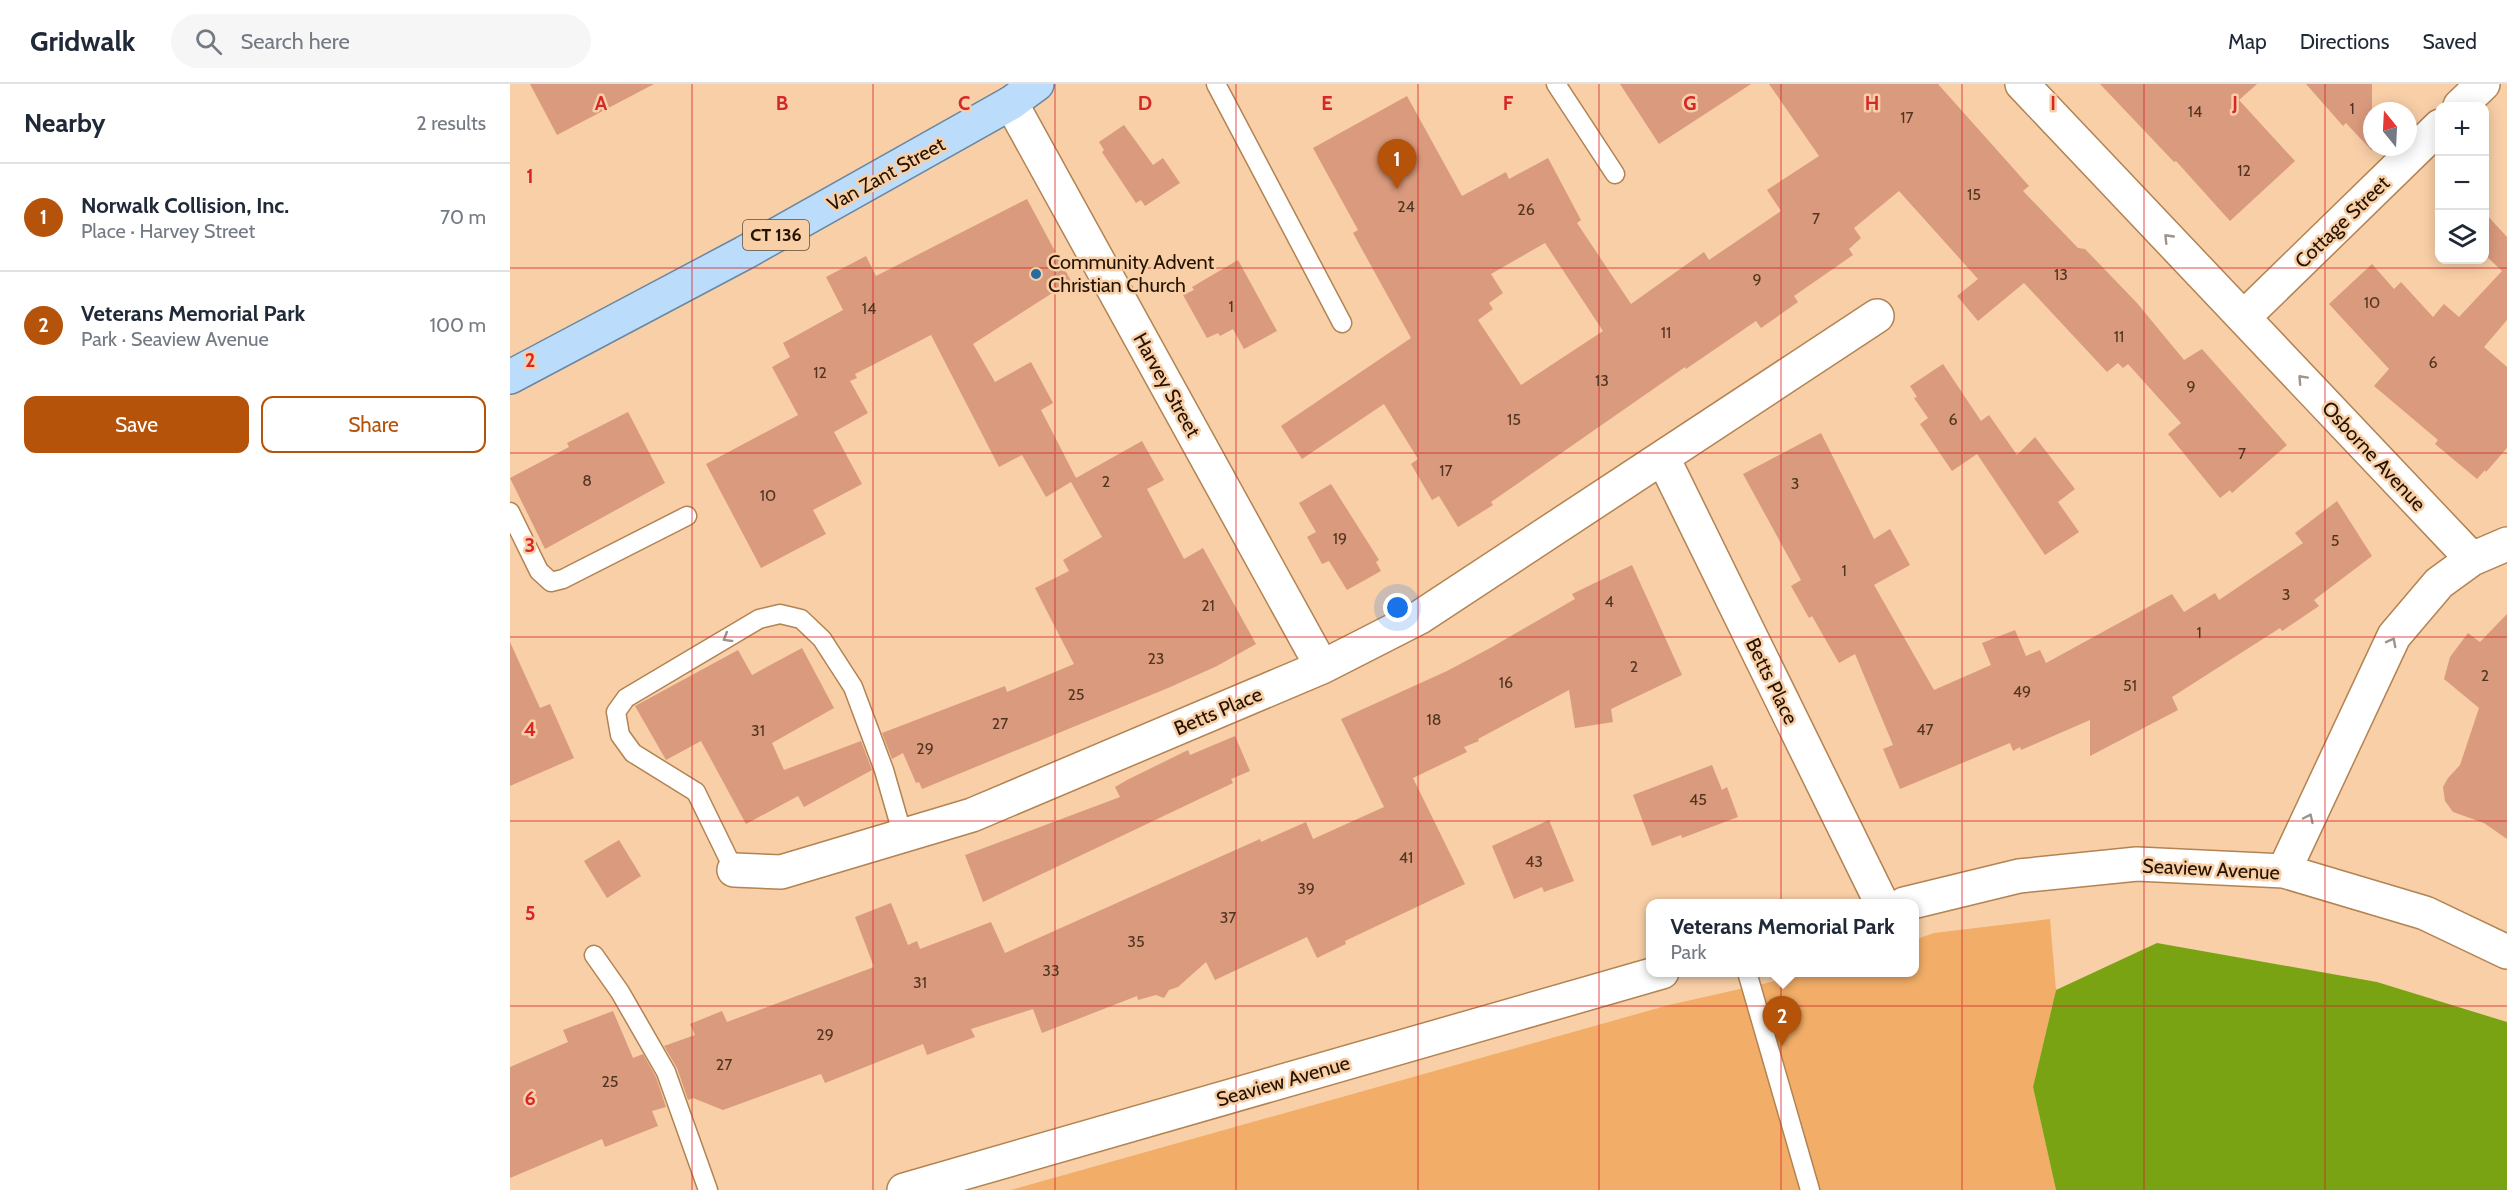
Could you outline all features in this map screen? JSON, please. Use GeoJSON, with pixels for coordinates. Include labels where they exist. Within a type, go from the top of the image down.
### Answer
{"type":"FeatureCollection","features":[{"type":"Feature","properties":{"kind":"main road","name":"Van Zant Street"},"geometry":{"type":"LineString","coordinates":[[510,377],[744,253],[1011,104],[1036,84]]}},
{"type":"Feature","properties":{"kind":"street","name":"Osborne Avenue"},"geometry":{"type":"LineString","coordinates":[[2022,84],[2472,559]]}},
{"type":"Feature","properties":{"kind":"street"},"geometry":{"type":"LineString","coordinates":[[2464,102],[2483,84]]}},
{"type":"Feature","properties":{"kind":"street","name":"Harvey Street"},"geometry":{"type":"LineString","coordinates":[[1011,104],[1322,667]]}},
{"type":"Feature","properties":{"kind":"street","name":"Cottage Street"},"geometry":{"type":"LineString","coordinates":[[2244,317],[2435,130]]}},
{"type":"Feature","properties":{"kind":"street","name":"Betts Place"},"geometry":{"type":"LineString","coordinates":[[734,870],[781,872],[972,815],[1322,667],[1420,617],[1877,316]]}},
{"type":"Feature","properties":{"kind":"street","name":"Betts Place"},"geometry":{"type":"LineString","coordinates":[[1663,458],[1880,899]]}},
{"type":"Feature","properties":{"kind":"street"},"geometry":{"type":"LineString","coordinates":[[2284,871],[2394,636],[2439,583],[2472,559],[2507,544]]}},
{"type":"Feature","properties":{"kind":"street","name":"Seaview Avenue"},"geometry":{"type":"LineString","coordinates":[[1919,899],[2019,876],[2137,864],[2284,871],[2425,913],[2507,952]]}},
{"type":"Feature","properties":{"kind":"street","name":"Seaview Avenue"},"geometry":{"type":"LineString","coordinates":[[904,1190],[1646,977]]}},
{"type":"Feature","properties":{"kind":"lane"},"geometry":{"type":"LineString","coordinates":[[1216,84],[1342,323]]}},
{"type":"Feature","properties":{"kind":"lane"},"geometry":{"type":"LineString","coordinates":[[1556,84],[1615,174]]}},
{"type":"Feature","properties":{"kind":"lane"},"geometry":{"type":"LineString","coordinates":[[510,512],[539,572],[551,582],[563,579],[687,516]]}},
{"type":"Feature","properties":{"kind":"lane"},"geometry":{"type":"LineString","coordinates":[[734,870],[696,792],[633,753],[620,735],[616,712],[626,698],[759,619],[780,614],[801,619],[822,639],[853,687],[884,770],[903,836]]}},
{"type":"Feature","properties":{"kind":"lane"},"geometry":{"type":"LineString","coordinates":[[594,955],[620,992],[666,1072],[708,1190]]}},
{"type":"Feature","properties":{"kind":"lane"},"geometry":{"type":"LineString","coordinates":[[1748,977],[1810,1190]]}},
{"type":"Feature","properties":{"kind":"shaded area"},"geometry":{"type":"Polygon","coordinates":[[[2050,919],[2056,990],[2033,1087],[2056,1190],[1011,1190],[1669,1005],[1793,977],[1919,977],[1919,938],[1934,933],[2050,919]]]}},
{"type":"Feature","properties":{"kind":"shaded area"},"geometry":{"type":"Polygon","coordinates":[[[2157,943],[2377,982],[2507,1022],[2507,1190],[2056,1190],[2033,1087],[2056,990],[2157,943]]]}},
{"type":"Feature","properties":{"kind":"building"},"geometry":{"type":"Polygon","coordinates":[[[530,84],[654,84],[557,135],[530,84]]]}},
{"type":"Feature","properties":{"kind":"building"},"geometry":{"type":"Polygon","coordinates":[[[1620,84],[1751,84],[1659,144],[1620,84]]]}},
{"type":"Feature","properties":{"kind":"building"},"geometry":{"type":"Polygon","coordinates":[[[1769,84],[1938,84],[2029,186],[2023,191],[2078,248],[2085,249],[2137,303],[2184,360],[2202,349],[2287,445],[2232,493],[2230,490],[2220,498],[2168,434],[2181,423],[2128,364],[2123,368],[2118,363],[2107,372],[2024,283],[1978,321],[1957,296],[1978,279],[1899,191],[1854,228],[1861,238],[1849,249],[1853,255],[1794,296],[1798,302],[1761,328],[1756,321],[1686,369],[1685,367],[1491,502],[1493,505],[1458,527],[1439,496],[1432,500],[1411,464],[1418,459],[1384,404],[1302,459],[1281,426],[1411,338],[1353,233],[1358,230],[1313,148],[1407,96],[1462,196],[1506,172],[1509,179],[1548,158],[1581,220],[1577,223],[1631,304],[1704,252],[1709,260],[1781,211],[1767,190],[1819,156],[1769,84]],[[1545,243],[1491,274],[1503,293],[1489,303],[1493,309],[1478,320],[1521,385],[1603,331],[1545,243]]]}},
{"type":"Feature","properties":{"kind":"building"},"geometry":{"type":"Polygon","coordinates":[[[2100,84],[2257,84],[2239,100],[2295,161],[2230,221],[2176,161],[2174,162],[2100,84]]]}},
{"type":"Feature","properties":{"kind":"building"},"geometry":{"type":"Polygon","coordinates":[[[2306,84],[2372,84],[2372,102],[2363,102],[2363,141],[2346,123],[2343,126],[2306,84]]]}},
{"type":"Feature","properties":{"kind":"building"},"geometry":{"type":"Polygon","coordinates":[[[1124,125],[1153,165],[1163,158],[1180,183],[1145,206],[1141,200],[1136,203],[1102,152],[1104,150],[1099,142],[1124,125]]]}},
{"type":"Feature","properties":{"kind":"building"},"geometry":{"type":"Polygon","coordinates":[[[1027,199],[1071,281],[973,344],[995,382],[1031,362],[1053,403],[1041,410],[1076,478],[1142,441],[1164,480],[1147,489],[1184,559],[1203,548],[1256,644],[1217,666],[1168,688],[922,789],[919,782],[916,783],[903,753],[892,759],[882,733],[1005,686],[1007,692],[1074,664],[1035,588],[1069,571],[1063,560],[1102,537],[1071,482],[1046,497],[1022,455],[999,467],[931,335],[855,374],[857,378],[850,381],[868,413],[834,432],[862,484],[813,510],[826,534],[761,568],[706,464],[798,415],[772,367],[790,357],[783,343],[843,310],[826,277],[866,256],[876,276],[1027,199]]]}},
{"type":"Feature","properties":{"kind":"building"},"geometry":{"type":"Polygon","coordinates":[[[2489,217],[2507,237],[2507,320],[2484,347],[2507,367],[2507,448],[2477,479],[2435,444],[2438,440],[2374,386],[2389,369],[2329,304],[2372,264],[2394,289],[2401,282],[2433,317],[2444,304],[2459,317],[2502,271],[2489,259],[2489,217]]]}},
{"type":"Feature","properties":{"kind":"building"},"geometry":{"type":"Polygon","coordinates":[[[1238,260],[1277,331],[1244,349],[1233,329],[1220,336],[1218,333],[1207,338],[1183,295],[1194,290],[1192,287],[1238,260]]]}},
{"type":"Feature","properties":{"kind":"building"},"geometry":{"type":"Polygon","coordinates":[[[1943,364],[1981,421],[1989,415],[2017,455],[2035,437],[2075,489],[2058,502],[2079,532],[2045,555],[1977,454],[1952,471],[1920,424],[1928,418],[1914,398],[1917,397],[1910,386],[1943,364]]]}},
{"type":"Feature","properties":{"kind":"building"},"geometry":{"type":"Polygon","coordinates":[[[628,412],[665,483],[545,549],[510,478],[569,447],[567,443],[628,412]]]}},
{"type":"Feature","properties":{"kind":"building"},"geometry":{"type":"Polygon","coordinates":[[[1821,433],[1874,539],[1890,529],[1910,565],[1874,585],[1934,690],[1991,665],[1982,643],[2015,630],[2026,656],[2040,650],[2046,663],[2172,594],[2184,612],[2215,593],[2219,600],[2303,543],[2295,533],[2337,501],[2372,556],[2314,600],[2319,606],[2282,631],[2280,628],[2172,697],[2178,710],[2090,756],[2090,720],[2021,750],[2020,747],[2013,751],[2010,743],[1900,789],[1883,749],[1893,745],[1855,654],[1839,663],[1812,616],[1809,618],[1791,586],[1801,580],[1743,474],[1821,433]]]}},
{"type":"Feature","properties":{"kind":"building"},"geometry":{"type":"Polygon","coordinates":[[[1331,484],[1379,560],[1376,562],[1381,571],[1347,590],[1329,561],[1322,564],[1307,537],[1316,532],[1299,503],[1331,484]]]}},
{"type":"Feature","properties":{"kind":"building"},"geometry":{"type":"Polygon","coordinates":[[[1632,565],[1682,675],[1611,709],[1613,722],[1575,728],[1569,690],[1478,739],[1479,741],[1464,747],[1467,752],[1413,778],[1465,884],[1345,941],[1346,944],[1317,958],[1307,937],[1215,980],[1206,962],[1178,987],[1169,990],[1164,998],[1156,995],[1138,1000],[1137,996],[1042,1033],[1033,1009],[971,1029],[975,1037],[927,1055],[923,1044],[825,1083],[821,1074],[723,1110],[693,1098],[688,1100],[677,1068],[664,1046],[695,1035],[690,1024],[722,1011],[727,1022],[874,967],[855,917],[891,903],[908,945],[917,941],[920,949],[991,922],[1005,953],[1260,839],[1261,842],[1306,822],[1313,839],[1384,807],[1341,719],[1447,671],[1575,599],[1572,594],[1632,565]]]}},
{"type":"Feature","properties":{"kind":"building"},"geometry":{"type":"Polygon","coordinates":[[[2507,614],[2507,839],[2484,823],[2453,812],[2445,801],[2443,787],[2460,765],[2479,708],[2444,679],[2450,657],[2468,633],[2480,642],[2507,614]]]}},
{"type":"Feature","properties":{"kind":"building"},"geometry":{"type":"Polygon","coordinates":[[[510,642],[540,708],[550,704],[574,758],[510,786],[510,642]]]}},
{"type":"Feature","properties":{"kind":"building"},"geometry":{"type":"Polygon","coordinates":[[[802,648],[834,708],[772,743],[784,770],[861,741],[872,770],[804,807],[798,796],[746,824],[701,741],[666,760],[635,706],[738,650],[752,675],[802,648]]]}},
{"type":"Feature","properties":{"kind":"building"},"geometry":{"type":"Polygon","coordinates":[[[1235,736],[1250,771],[1231,779],[1233,783],[983,902],[965,855],[1120,797],[1115,787],[1127,780],[1188,750],[1190,755],[1235,736]]]}},
{"type":"Feature","properties":{"kind":"building"},"geometry":{"type":"Polygon","coordinates":[[[1712,765],[1722,790],[1727,787],[1738,817],[1682,838],[1681,835],[1652,846],[1633,795],[1712,765]]]}},
{"type":"Feature","properties":{"kind":"building"},"geometry":{"type":"Polygon","coordinates":[[[1549,820],[1574,881],[1544,892],[1542,887],[1514,899],[1492,846],[1549,820]]]}},
{"type":"Feature","properties":{"kind":"building"},"geometry":{"type":"Polygon","coordinates":[[[619,840],[641,876],[607,898],[584,861],[619,840]]]}},
{"type":"Feature","properties":{"kind":"building"},"geometry":{"type":"Polygon","coordinates":[[[613,1011],[633,1058],[643,1054],[656,1077],[666,1107],[652,1111],[658,1126],[605,1147],[602,1139],[510,1178],[510,1067],[568,1042],[563,1030],[613,1011]]]}},
{"type":"Feature","properties":{"kind":"place","name":"Norwalk Collision, Inc."},"geometry":{"type":"Point","coordinates":[1397,189]}},
{"type":"Feature","properties":{"kind":"place","name":"Community Advent Christian Church"},"geometry":{"type":"Point","coordinates":[1036,274]}},
{"type":"Feature","properties":{"kind":"place","name":"Veterans Memorial Park"},"geometry":{"type":"Point","coordinates":[1782,1046]}}]}
